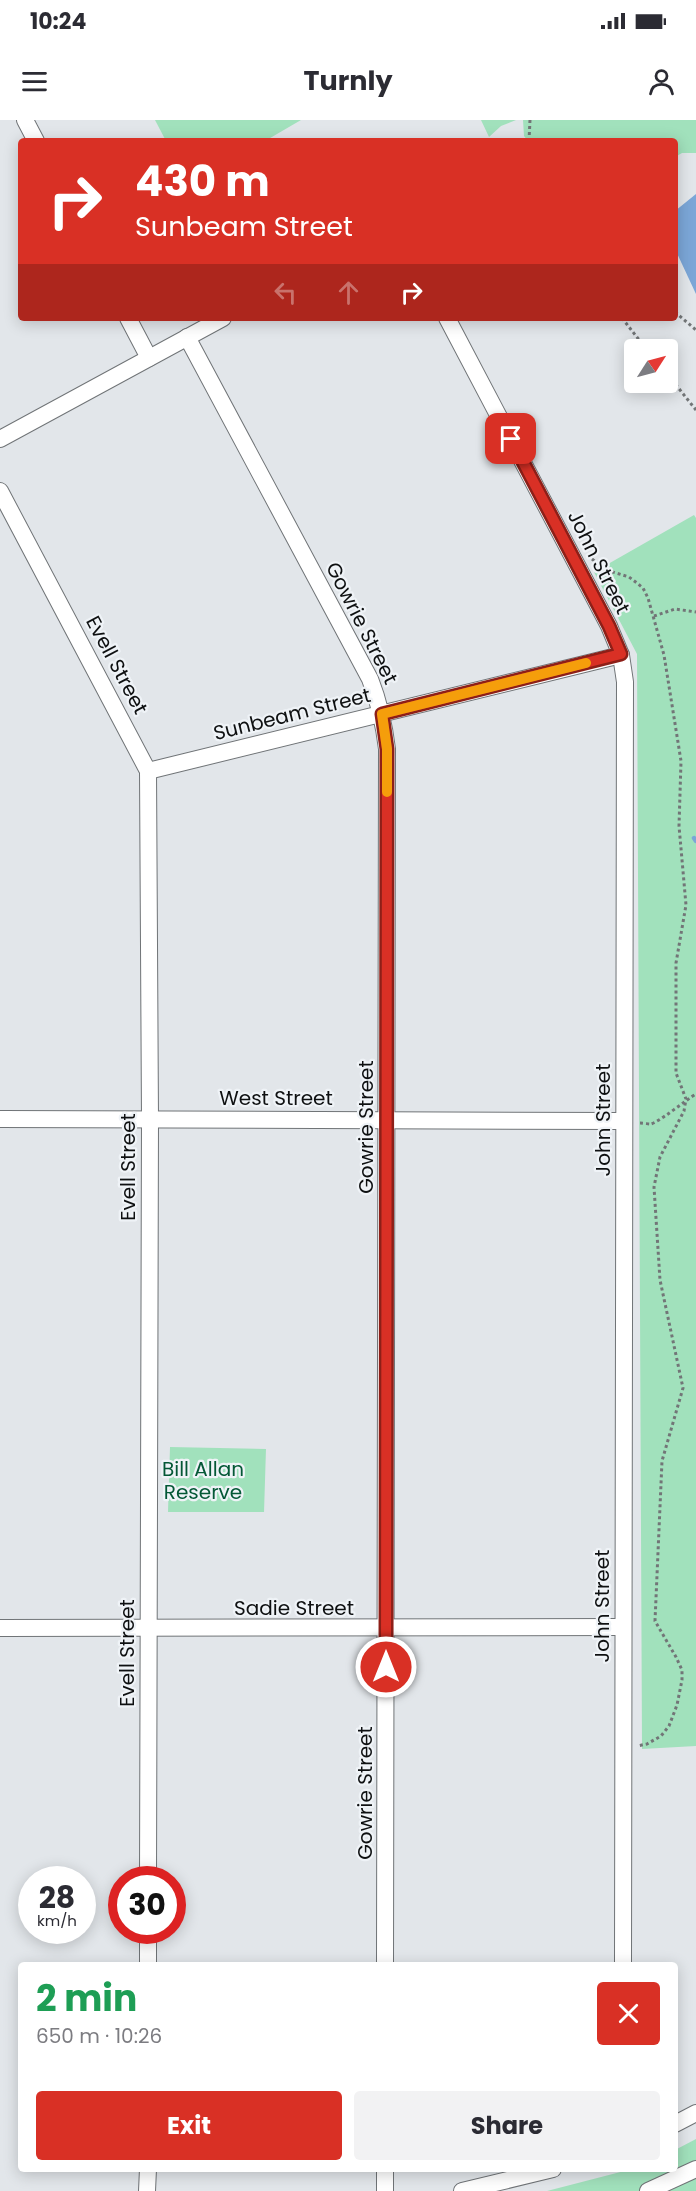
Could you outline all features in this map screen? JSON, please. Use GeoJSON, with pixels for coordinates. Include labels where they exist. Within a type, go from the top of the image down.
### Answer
{"type":"FeatureCollection","features":[{"type":"Feature","properties":{"kind":"street"},"geometry":{"type":"LineString","coordinates":[[25,120],[34,138]]}},
{"type":"Feature","properties":{"kind":"street"},"geometry":{"type":"LineString","coordinates":[[130,321],[149,358]]}},
{"type":"Feature","properties":{"kind":"street"},"geometry":{"type":"LineString","coordinates":[[0,439],[217,321]]}},
{"type":"Feature","properties":{"kind":"street","name":"John Street"},"geometry":{"type":"LineString","coordinates":[[449,321],[609,626],[621,654],[625,694],[623,1962]]}},
{"type":"Feature","properties":{"kind":"street","name":"Gowrie Street"},"geometry":{"type":"LineString","coordinates":[[187,337],[370,679],[382,714],[387,749],[385,1962]]}},
{"type":"Feature","properties":{"kind":"street","name":"Evell Street"},"geometry":{"type":"LineString","coordinates":[[0,491],[148,771],[150,1119],[148,1866]]}},
{"type":"Feature","properties":{"kind":"street","name":"Sunbeam Street"},"geometry":{"type":"LineString","coordinates":[[148,771],[621,654]]}},
{"type":"Feature","properties":{"kind":"street","name":"West Street"},"geometry":{"type":"LineString","coordinates":[[0,1119],[624,1121]]}},
{"type":"Feature","properties":{"kind":"street","name":"Sadie Street"},"geometry":{"type":"LineString","coordinates":[[0,1628],[623,1627]]}},
{"type":"Feature","properties":{"kind":"street"},"geometry":{"type":"LineString","coordinates":[[148,1944],[148,1962]]}},
{"type":"Feature","properties":{"kind":"street"},"geometry":{"type":"LineString","coordinates":[[678,2122],[696,2112]]}},
{"type":"Feature","properties":{"kind":"street"},"geometry":{"type":"LineString","coordinates":[[648,2191],[696,2169]]}},
{"type":"Feature","properties":{"kind":"street"},"geometry":{"type":"LineString","coordinates":[[147,2172],[147,2191]]}},
{"type":"Feature","properties":{"kind":"street"},"geometry":{"type":"LineString","coordinates":[[385,2172],[385,2191]]}},
{"type":"Feature","properties":{"kind":"street"},"geometry":{"type":"LineString","coordinates":[[462,2191],[541,2172]]}},
{"type":"Feature","properties":{"kind":"path"},"geometry":{"type":"LineString","coordinates":[[529,138],[530,120]]}},
{"type":"Feature","properties":{"kind":"path"},"geometry":{"type":"LineString","coordinates":[[678,315],[696,330]]}},
{"type":"Feature","properties":{"kind":"path"},"geometry":{"type":"LineString","coordinates":[[624,321],[638,339]]}},
{"type":"Feature","properties":{"kind":"path"},"geometry":{"type":"LineString","coordinates":[[678,388],[696,410]]}},
{"type":"Feature","properties":{"kind":"path"},"geometry":{"type":"LineString","coordinates":[[588,551],[598,565],[629,577],[643,588],[654,616],[664,656],[681,761],[679,826],[686,905],[676,963],[676,1073],[686,1099],[684,1111],[660,1157],[654,1187],[660,1280],[683,1388],[662,1461],[655,1621],[682,1670],[682,1680],[677,1705],[669,1726],[662,1736],[647,1744],[623,1747]]}},
{"type":"Feature","properties":{"kind":"path"},"geometry":{"type":"LineString","coordinates":[[654,616],[675,609],[696,612]]}},
{"type":"Feature","properties":{"kind":"path"},"geometry":{"type":"LineString","coordinates":[[624,1121],[649,1125],[656,1123],[686,1099],[696,1094]]}},
{"type":"Feature","properties":{"kind":"green space"},"geometry":{"type":"Polygon","coordinates":[[[155,120],[301,120],[270,138],[164,138],[155,120]]]}},
{"type":"Feature","properties":{"kind":"green space"},"geometry":{"type":"Polygon","coordinates":[[[481,120],[516,120],[501,126],[489,137],[481,120]]]}},
{"type":"Feature","properties":{"kind":"green space"},"geometry":{"type":"Polygon","coordinates":[[[523,120],[696,120],[696,153],[678,155],[678,138],[526,138],[523,120]]]}},
{"type":"Feature","properties":{"kind":"green space"},"geometry":{"type":"Polygon","coordinates":[[[694,515],[696,518],[696,1746],[642,1749],[637,654],[594,572],[694,515]]]}},
{"type":"Feature","properties":{"kind":"green space","name":"Bill Allan Reserve"},"geometry":{"type":"Polygon","coordinates":[[[170,1447],[266,1449],[264,1512],[168,1512],[170,1447]]]}},
{"type":"Feature","properties":{"kind":"green space"},"geometry":{"type":"Polygon","coordinates":[[[696,2139],[696,2191],[547,2191],[620,2172],[678,2172],[678,2148],[696,2139]]]}},
{"type":"Feature","properties":{"kind":"water"},"geometry":{"type":"Polygon","coordinates":[[[696,194],[696,294],[678,255],[678,209],[696,194]]]}},
{"type":"Feature","properties":{"kind":"slow traffic"},"geometry":{"type":"LineString","coordinates":[[387,792],[387,749],[382,714],[586,663]]}},
{"type":"Feature","properties":{"kind":"route"},"geometry":{"type":"LineString","coordinates":[[386,1667],[387,749],[382,714],[621,654],[609,626],[511,439]]}}]}
